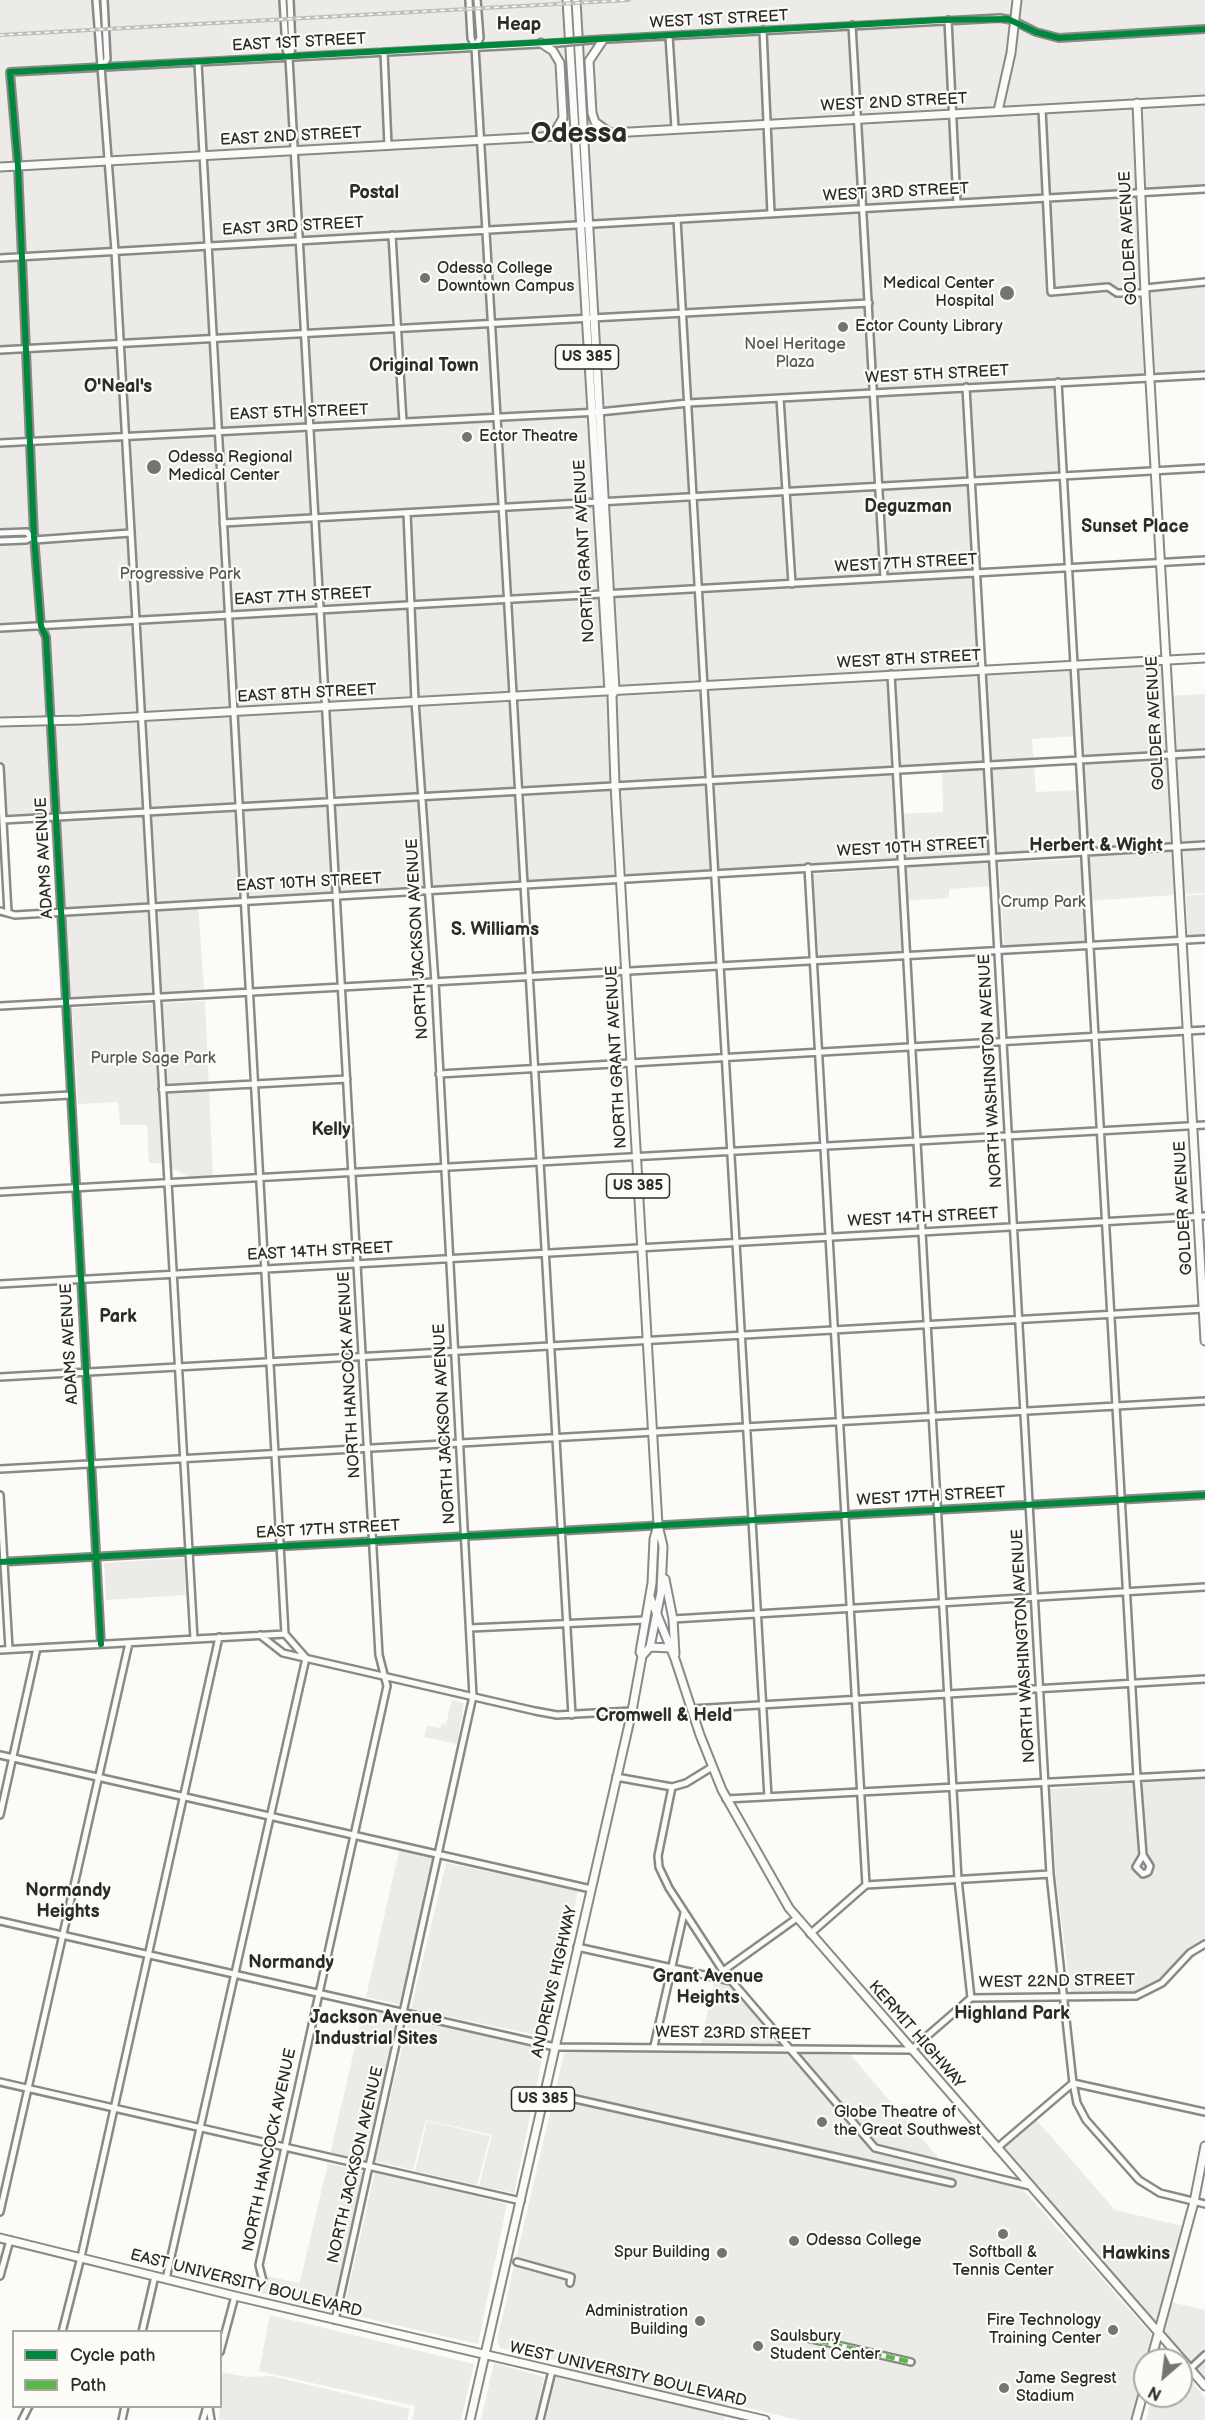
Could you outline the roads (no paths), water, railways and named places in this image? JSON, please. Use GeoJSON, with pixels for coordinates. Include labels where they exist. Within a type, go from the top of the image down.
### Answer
{"type":"FeatureCollection","features":[{"type":"Feature","properties":{"kind":"main road","name":"NORTH GRANT AVENUE"},"geometry":{"type":"LineString","coordinates":[[567,0],[590,412],[612,692],[615,785],[658,1525],[663,1546],[664,1574]]}},
{"type":"Feature","properties":{"kind":"main road","name":"NORTH GRANT AVENUE"},"geometry":{"type":"LineString","coordinates":[[576,0],[605,503],[605,595]]}},
{"type":"Feature","properties":{"kind":"main road"},"geometry":{"type":"LineString","coordinates":[[998,111],[1018,1]]}},
{"type":"Feature","properties":{"kind":"main road"},"geometry":{"type":"LineString","coordinates":[[603,40],[589,61],[592,113],[596,122],[609,132]]}},
{"type":"Feature","properties":{"kind":"main road"},"geometry":{"type":"LineString","coordinates":[[541,43],[553,51],[560,63],[564,116],[553,135]]}},
{"type":"Feature","properties":{"kind":"main road","name":"WEST 2ND STREET"},"geometry":{"type":"LineString","coordinates":[[584,134],[1205,100]]}},
{"type":"Feature","properties":{"kind":"main road","name":"GOLDER AVENUE"},"geometry":{"type":"LineString","coordinates":[[1137,103],[1160,563],[1187,1031],[1201,1217],[1205,1341]]}},
{"type":"Feature","properties":{"kind":"main road","name":"EAST 2ND STREET"},"geometry":{"type":"LineString","coordinates":[[0,167],[584,134]]}},
{"type":"Feature","properties":{"kind":"main road","name":"WEST 8TH STREET"},"geometry":{"type":"LineString","coordinates":[[612,692],[891,674],[1205,658]]}},
{"type":"Feature","properties":{"kind":"main road","name":"EAST 8TH STREET"},"geometry":{"type":"LineString","coordinates":[[0,722],[50,722],[513,694],[612,692]]}},
{"type":"Feature","properties":{"kind":"main road","name":"NORTH GRANT AVENUE"},"geometry":{"type":"LineString","coordinates":[[650,1597],[654,1539],[658,1525]]}},
{"type":"Feature","properties":{"kind":"main road","name":"US 385"},"geometry":{"type":"LineString","coordinates":[[650,1647],[664,1574]]}},
{"type":"Feature","properties":{"kind":"main road","name":"KERMIT HIGHWAY"},"geometry":{"type":"LineString","coordinates":[[664,1574],[674,1619],[675,1659]]}},
{"type":"Feature","properties":{"kind":"main road","name":"KERMIT HIGHWAY"},"geometry":{"type":"LineString","coordinates":[[650,1597],[671,1648],[712,1767],[726,1799],[797,1918],[1172,2348]]}},
{"type":"Feature","properties":{"kind":"main road","name":"ANDREWS HIGHWAY"},"geometry":{"type":"LineString","coordinates":[[470,2420],[632,1711],[650,1597]]}},
{"type":"Feature","properties":{"kind":"main road"},"geometry":{"type":"LineString","coordinates":[[642,1656],[650,1647],[671,1648]]}},
{"type":"Feature","properties":{"kind":"main road"},"geometry":{"type":"LineString","coordinates":[[1154,2348],[1194,2202],[1205,2146]]}},
{"type":"Feature","properties":{"kind":"main road","name":"EAST UNIVERSITY BOULEVARD"},"geometry":{"type":"LineString","coordinates":[[0,2238],[486,2355]]}},
{"type":"Feature","properties":{"kind":"main road","name":"WEST UNIVERSITY BOULEVARD"},"geometry":{"type":"LineString","coordinates":[[486,2355],[765,2420]]}},
{"type":"Feature","properties":{"kind":"main road","name":"KERMIT HIGHWAY"},"geometry":{"type":"LineString","coordinates":[[1193,2372],[1205,2386]]}},
{"type":"Feature","properties":{"kind":"street"},"geometry":{"type":"LineString","coordinates":[[96,0],[115,251],[194,1639]]}},
{"type":"Feature","properties":{"kind":"street"},"geometry":{"type":"LineString","coordinates":[[102,68],[107,59],[104,0]]}},
{"type":"Feature","properties":{"kind":"street"},"geometry":{"type":"LineString","coordinates":[[283,0],[286,49],[289,58]]}},
{"type":"Feature","properties":{"kind":"street"},"geometry":{"type":"LineString","coordinates":[[289,58],[292,48],[290,0]]}},
{"type":"Feature","properties":{"kind":"street"},"geometry":{"type":"LineString","coordinates":[[469,0],[471,38],[475,47],[498,417],[572,1714]]}},
{"type":"Feature","properties":{"kind":"street"},"geometry":{"type":"LineString","coordinates":[[475,47],[480,38],[477,0]]}},
{"type":"Feature","properties":{"kind":"street","name":"WEST 1ST STREET"},"geometry":{"type":"LineString","coordinates":[[590,40],[1004,18],[1016,21],[1042,35],[1059,38],[1205,29]]}},
{"type":"Feature","properties":{"kind":"street"},"geometry":{"type":"LineString","coordinates":[[948,20],[957,203]]}},
{"type":"Feature","properties":{"kind":"street"},"geometry":{"type":"LineString","coordinates":[[852,25],[884,578]]}},
{"type":"Feature","properties":{"kind":"street"},"geometry":{"type":"LineString","coordinates":[[763,30],[771,214]]}},
{"type":"Feature","properties":{"kind":"street"},"geometry":{"type":"LineString","coordinates":[[669,36],[675,128]]}},
{"type":"Feature","properties":{"kind":"street","name":"EAST 1ST STREET"},"geometry":{"type":"LineString","coordinates":[[10,72],[590,40]]}},
{"type":"Feature","properties":{"kind":"street"},"geometry":{"type":"LineString","coordinates":[[384,52],[388,146]]}},
{"type":"Feature","properties":{"kind":"street","name":"NORTH HANCOCK AVENUE"},"geometry":{"type":"LineString","coordinates":[[263,2281],[259,2265],[387,1686],[379,1655],[289,58]]}},
{"type":"Feature","properties":{"kind":"street"},"geometry":{"type":"LineString","coordinates":[[198,63],[285,1634],[306,1658]]}},
{"type":"Feature","properties":{"kind":"street","name":"ADAMS AVENUE"},"geometry":{"type":"LineString","coordinates":[[10,72],[18,166],[32,441],[33,537],[41,626],[45,637],[101,1644]]}},
{"type":"Feature","properties":{"kind":"street"},"geometry":{"type":"LineString","coordinates":[[1042,109],[1051,292],[1108,288],[1117,293],[1205,282]]}},
{"type":"Feature","properties":{"kind":"street","name":"WEST 3RD STREET"},"geometry":{"type":"LineString","coordinates":[[588,226],[1205,189]]}},
{"type":"Feature","properties":{"kind":"street"},"geometry":{"type":"LineString","coordinates":[[677,219],[768,1797]]}},
{"type":"Feature","properties":{"kind":"street","name":"EAST 3RD STREET"},"geometry":{"type":"LineString","coordinates":[[0,258],[588,226]]}},
{"type":"Feature","properties":{"kind":"street"},"geometry":{"type":"LineString","coordinates":[[392,235],[403,422]]}},
{"type":"Feature","properties":{"kind":"street"},"geometry":{"type":"LineString","coordinates":[[0,350],[868,303]]}},
{"type":"Feature","properties":{"kind":"street","name":"WEST 5TH STREET"},"geometry":{"type":"LineString","coordinates":[[599,412],[688,403],[1205,375]]}},
{"type":"Feature","properties":{"kind":"street"},"geometry":{"type":"LineString","coordinates":[[1058,382],[1143,1855]]}},
{"type":"Feature","properties":{"kind":"street","name":"NORTH WASHINGTON AVENUE"},"geometry":{"type":"LineString","coordinates":[[966,387],[1050,1874],[1073,2083],[1077,2103],[1086,2120],[1139,2180],[1160,2193],[1205,2204]]}},
{"type":"Feature","properties":{"kind":"street"},"geometry":{"type":"LineString","coordinates":[[780,398],[792,584]]}},
{"type":"Feature","properties":{"kind":"street","name":"EAST 5TH STREET"},"geometry":{"type":"LineString","coordinates":[[0,443],[599,412]]}},
{"type":"Feature","properties":{"kind":"street"},"geometry":{"type":"LineString","coordinates":[[223,523],[1205,468]]}},
{"type":"Feature","properties":{"kind":"street","name":"NORTH JACKSON AVENUE"},"geometry":{"type":"LineString","coordinates":[[335,2320],[473,1696],[435,982],[415,700],[408,513]]}},
{"type":"Feature","properties":{"kind":"street"},"geometry":{"type":"LineString","coordinates":[[0,533],[27,532],[33,537]]}},
{"type":"Feature","properties":{"kind":"street"},"geometry":{"type":"LineString","coordinates":[[0,541],[26,540],[33,537],[130,533]]}},
{"type":"Feature","properties":{"kind":"street","name":"WEST 7TH STREET"},"geometry":{"type":"LineString","coordinates":[[605,595],[1205,560]]}},
{"type":"Feature","properties":{"kind":"street","name":"EAST 7TH STREET"},"geometry":{"type":"LineString","coordinates":[[0,628],[605,595]]}},
{"type":"Feature","properties":{"kind":"street"},"geometry":{"type":"LineString","coordinates":[[891,674],[958,1879],[971,1998]]}},
{"type":"Feature","properties":{"kind":"street"},"geometry":{"type":"LineString","coordinates":[[3,820],[1205,753]]}},
{"type":"Feature","properties":{"kind":"street"},"geometry":{"type":"LineString","coordinates":[[0,767],[8,913]]}},
{"type":"Feature","properties":{"kind":"street","name":"WEST 10TH STREET"},"geometry":{"type":"LineString","coordinates":[[621,878],[1205,845]]}},
{"type":"Feature","properties":{"kind":"street"},"geometry":{"type":"LineString","coordinates":[[808,867],[866,1885]]}},
{"type":"Feature","properties":{"kind":"street","name":"EAST 10TH STREET"},"geometry":{"type":"LineString","coordinates":[[0,911],[8,913],[61,912],[621,878]]}},
{"type":"Feature","properties":{"kind":"street"},"geometry":{"type":"LineString","coordinates":[[0,1006],[1205,939]]}},
{"type":"Feature","properties":{"kind":"street"},"geometry":{"type":"LineString","coordinates":[[439,1074],[1205,1030]]}},
{"type":"Feature","properties":{"kind":"street"},"geometry":{"type":"LineString","coordinates":[[162,1089],[347,1079]]}},
{"type":"Feature","properties":{"kind":"street"},"geometry":{"type":"LineString","coordinates":[[0,1099],[70,1095]]}},
{"type":"Feature","properties":{"kind":"street"},"geometry":{"type":"LineString","coordinates":[[0,1192],[1008,1134],[1205,1125]]}},
{"type":"Feature","properties":{"kind":"street","name":"WEST 14TH STREET"},"geometry":{"type":"LineString","coordinates":[[642,1248],[1201,1217]]}},
{"type":"Feature","properties":{"kind":"street","name":"EAST 14TH STREET"},"geometry":{"type":"LineString","coordinates":[[0,1284],[642,1248]]}},
{"type":"Feature","properties":{"kind":"street"},"geometry":{"type":"LineString","coordinates":[[0,1377],[1204,1309]]}},
{"type":"Feature","properties":{"kind":"street"},"geometry":{"type":"LineString","coordinates":[[0,1470],[1205,1401]]}},
{"type":"Feature","properties":{"kind":"street"},"geometry":{"type":"LineString","coordinates":[[0,1495],[2,1562],[9,1650]]}},
{"type":"Feature","properties":{"kind":"street","name":"WEST 17TH STREET"},"geometry":{"type":"LineString","coordinates":[[658,1525],[1205,1495]]}},
{"type":"Feature","properties":{"kind":"street","name":"EAST 17TH STREET"},"geometry":{"type":"LineString","coordinates":[[2,1562],[658,1525]]}},
{"type":"Feature","properties":{"kind":"street"},"geometry":{"type":"LineString","coordinates":[[674,1619],[1205,1587]]}},
{"type":"Feature","properties":{"kind":"street"},"geometry":{"type":"LineString","coordinates":[[470,1628],[645,1620]]}},
{"type":"Feature","properties":{"kind":"street"},"geometry":{"type":"LineString","coordinates":[[0,1650],[285,1634]]}},
{"type":"Feature","properties":{"kind":"street"},"geometry":{"type":"LineString","coordinates":[[261,1635],[283,1653],[557,1715],[632,1711]]}},
{"type":"Feature","properties":{"kind":"street"},"geometry":{"type":"LineString","coordinates":[[62,2330],[81,2257],[219,1638]]}},
{"type":"Feature","properties":{"kind":"street"},"geometry":{"type":"LineString","coordinates":[[0,2212],[129,1643]]}},
{"type":"Feature","properties":{"kind":"street"},"geometry":{"type":"LineString","coordinates":[[0,1815],[37,1648]]}},
{"type":"Feature","properties":{"kind":"street"},"geometry":{"type":"LineString","coordinates":[[166,2279],[306,1658]]}},
{"type":"Feature","properties":{"kind":"street"},"geometry":{"type":"LineString","coordinates":[[691,1709],[1205,1679]]}},
{"type":"Feature","properties":{"kind":"street"},"geometry":{"type":"LineString","coordinates":[[0,1755],[591,1889]]}},
{"type":"Feature","properties":{"kind":"street"},"geometry":{"type":"LineString","coordinates":[[616,1777],[672,1787],[686,1783],[712,1767]]}},
{"type":"Feature","properties":{"kind":"street"},"geometry":{"type":"LineString","coordinates":[[726,1799],[1205,1774]]}},
{"type":"Feature","properties":{"kind":"street"},"geometry":{"type":"LineString","coordinates":[[672,1787],[658,1862],[684,1913],[723,1971],[875,2148],[1030,2186]]}},
{"type":"Feature","properties":{"kind":"street"},"geometry":{"type":"LineString","coordinates":[[810,1934],[866,1885],[1050,1874]]}},
{"type":"Feature","properties":{"kind":"street"},"geometry":{"type":"LineString","coordinates":[[654,2046],[684,1913]]}},
{"type":"Feature","properties":{"kind":"street"},"geometry":{"type":"LineString","coordinates":[[723,1971],[797,1918]]}},
{"type":"Feature","properties":{"kind":"street","name":"WEST 23RD STREET"},"geometry":{"type":"LineString","coordinates":[[0,1921],[555,2047],[787,2047],[911,2050]]}},
{"type":"Feature","properties":{"kind":"street","name":"WEST 22ND STREET"},"geometry":{"type":"LineString","coordinates":[[911,2050],[971,1998],[1126,1997],[1145,1993],[1162,1983],[1190,1953],[1205,1944]]}},
{"type":"Feature","properties":{"kind":"street"},"geometry":{"type":"LineString","coordinates":[[577,1947],[732,1981]]}},
{"type":"Feature","properties":{"kind":"street"},"geometry":{"type":"LineString","coordinates":[[0,2082],[521,2201]]}},
{"type":"Feature","properties":{"kind":"street"},"geometry":{"type":"LineString","coordinates":[[997,2148],[1073,2083],[1205,2112]]}},
{"type":"Feature","properties":{"kind":"street"},"geometry":{"type":"LineString","coordinates":[[544,2092],[952,2183]]}},
{"type":"Feature","properties":{"kind":"street"},"geometry":{"type":"LineString","coordinates":[[0,2276],[10,2240]]}},
{"type":"Feature","properties":{"kind":"street"},"geometry":{"type":"LineString","coordinates":[[517,2262],[571,2277],[570,2283]]}},
{"type":"Feature","properties":{"kind":"street"},"geometry":{"type":"LineString","coordinates":[[142,2330],[155,2276]]}},
{"type":"Feature","properties":{"kind":"street"},"geometry":{"type":"LineString","coordinates":[[222,2345],[235,2296]]}},
{"type":"Feature","properties":{"kind":"street"},"geometry":{"type":"LineString","coordinates":[[807,2338],[911,2362]]}},
{"type":"Feature","properties":{"kind":"street"},"geometry":{"type":"LineString","coordinates":[[1193,2366],[1205,2355]]}},
{"type":"Feature","properties":{"kind":"street"},"geometry":{"type":"LineString","coordinates":[[540,2420],[552,2371]]}},
{"type":"Feature","properties":{"kind":"street"},"geometry":{"type":"LineString","coordinates":[[729,2420],[731,2412]]}},
{"type":"Feature","properties":{"kind":"railway"},"geometry":{"type":"LineString","coordinates":[[0,35],[629,0]]}},
{"type":"Feature","properties":{"kind":"place","name":"Odessa College Downtown Campus"},"geometry":{"type":"Point","coordinates":[425,278]}},
{"type":"Feature","properties":{"kind":"place","name":"Medical Center Hospital"},"geometry":{"type":"Point","coordinates":[1007,293]}},
{"type":"Feature","properties":{"kind":"place","name":"Ector County Library"},"geometry":{"type":"Point","coordinates":[843,327]}},
{"type":"Feature","properties":{"kind":"place","name":"Ector Theatre"},"geometry":{"type":"Point","coordinates":[467,437]}},
{"type":"Feature","properties":{"kind":"place","name":"Odessa Regional Medical Center"},"geometry":{"type":"Point","coordinates":[154,467]}},
{"type":"Feature","properties":{"kind":"place","name":"Globe Theatre of the Great Southwest"},"geometry":{"type":"Point","coordinates":[822,2122]}},
{"type":"Feature","properties":{"kind":"place","name":"Softball & Tennis Center"},"geometry":{"type":"Point","coordinates":[1003,2234]}},
{"type":"Feature","properties":{"kind":"place","name":"Odessa College"},"geometry":{"type":"Point","coordinates":[794,2241]}},
{"type":"Feature","properties":{"kind":"place","name":"Spur Building"},"geometry":{"type":"Point","coordinates":[722,2253]}},
{"type":"Feature","properties":{"kind":"place","name":"Administration Building"},"geometry":{"type":"Point","coordinates":[700,2321]}},
{"type":"Feature","properties":{"kind":"place","name":"Fire Technology Training Center"},"geometry":{"type":"Point","coordinates":[1113,2330]}},
{"type":"Feature","properties":{"kind":"place","name":"Saulsbury Student Center"},"geometry":{"type":"Point","coordinates":[758,2346]}},
{"type":"Feature","properties":{"kind":"place","name":"Jame Segrest Stadium"},"geometry":{"type":"Point","coordinates":[1004,2388]}},
{"type":"Feature","properties":{"kind":"district","name":"Heap"},"geometry":{"type":"Point","coordinates":[519,25]}},
{"type":"Feature","properties":{"kind":"district","name":"Odessa"},"geometry":{"type":"Point","coordinates":[579,135]}},
{"type":"Feature","properties":{"kind":"district","name":"Postal"},"geometry":{"type":"Point","coordinates":[374,193]}},
{"type":"Feature","properties":{"kind":"district","name":"Original Town"},"geometry":{"type":"Point","coordinates":[424,366]}},
{"type":"Feature","properties":{"kind":"district","name":"O'Neal's"},"geometry":{"type":"Point","coordinates":[118,387]}},
{"type":"Feature","properties":{"kind":"district","name":"Deguzman"},"geometry":{"type":"Point","coordinates":[908,507]}},
{"type":"Feature","properties":{"kind":"district","name":"Sunset Place"},"geometry":{"type":"Point","coordinates":[1135,527]}},
{"type":"Feature","properties":{"kind":"district","name":"Herbert & Wight"},"geometry":{"type":"Point","coordinates":[1096,846]}},
{"type":"Feature","properties":{"kind":"district","name":"S. Williams"},"geometry":{"type":"Point","coordinates":[495,930]}},
{"type":"Feature","properties":{"kind":"district","name":"Kelly"},"geometry":{"type":"Point","coordinates":[331,1130]}},
{"type":"Feature","properties":{"kind":"district","name":"Park"},"geometry":{"type":"Point","coordinates":[118,1317]}},
{"type":"Feature","properties":{"kind":"district","name":"Cromwell & Held"},"geometry":{"type":"Point","coordinates":[664,1716]}},
{"type":"Feature","properties":{"kind":"district","name":"Normandy Heights"},"geometry":{"type":"Point","coordinates":[68,1901]}},
{"type":"Feature","properties":{"kind":"district","name":"Normandy"},"geometry":{"type":"Point","coordinates":[291,1963]}},
{"type":"Feature","properties":{"kind":"district","name":"Grant Avenue Heights"},"geometry":{"type":"Point","coordinates":[708,1987]}},
{"type":"Feature","properties":{"kind":"district","name":"Highland Park"},"geometry":{"type":"Point","coordinates":[1012,2014]}},
{"type":"Feature","properties":{"kind":"district","name":"Jackson Avenue Industrial Sites"},"geometry":{"type":"Point","coordinates":[376,2028]}},
{"type":"Feature","properties":{"kind":"district","name":"Hawkins"},"geometry":{"type":"Point","coordinates":[1136,2254]}},
{"type":"Feature","properties":{"kind":"park label","name":"Noel Heritage Plaza"},"geometry":{"type":"Point","coordinates":[795,354]}},
{"type":"Feature","properties":{"kind":"park label","name":"Progressive Park"},"geometry":{"type":"Point","coordinates":[180,575]}},
{"type":"Feature","properties":{"kind":"park label","name":"Crump Park"},"geometry":{"type":"Point","coordinates":[1043,903]}},
{"type":"Feature","properties":{"kind":"park label","name":"Purple Sage Park"},"geometry":{"type":"Point","coordinates":[153,1059]}}]}
